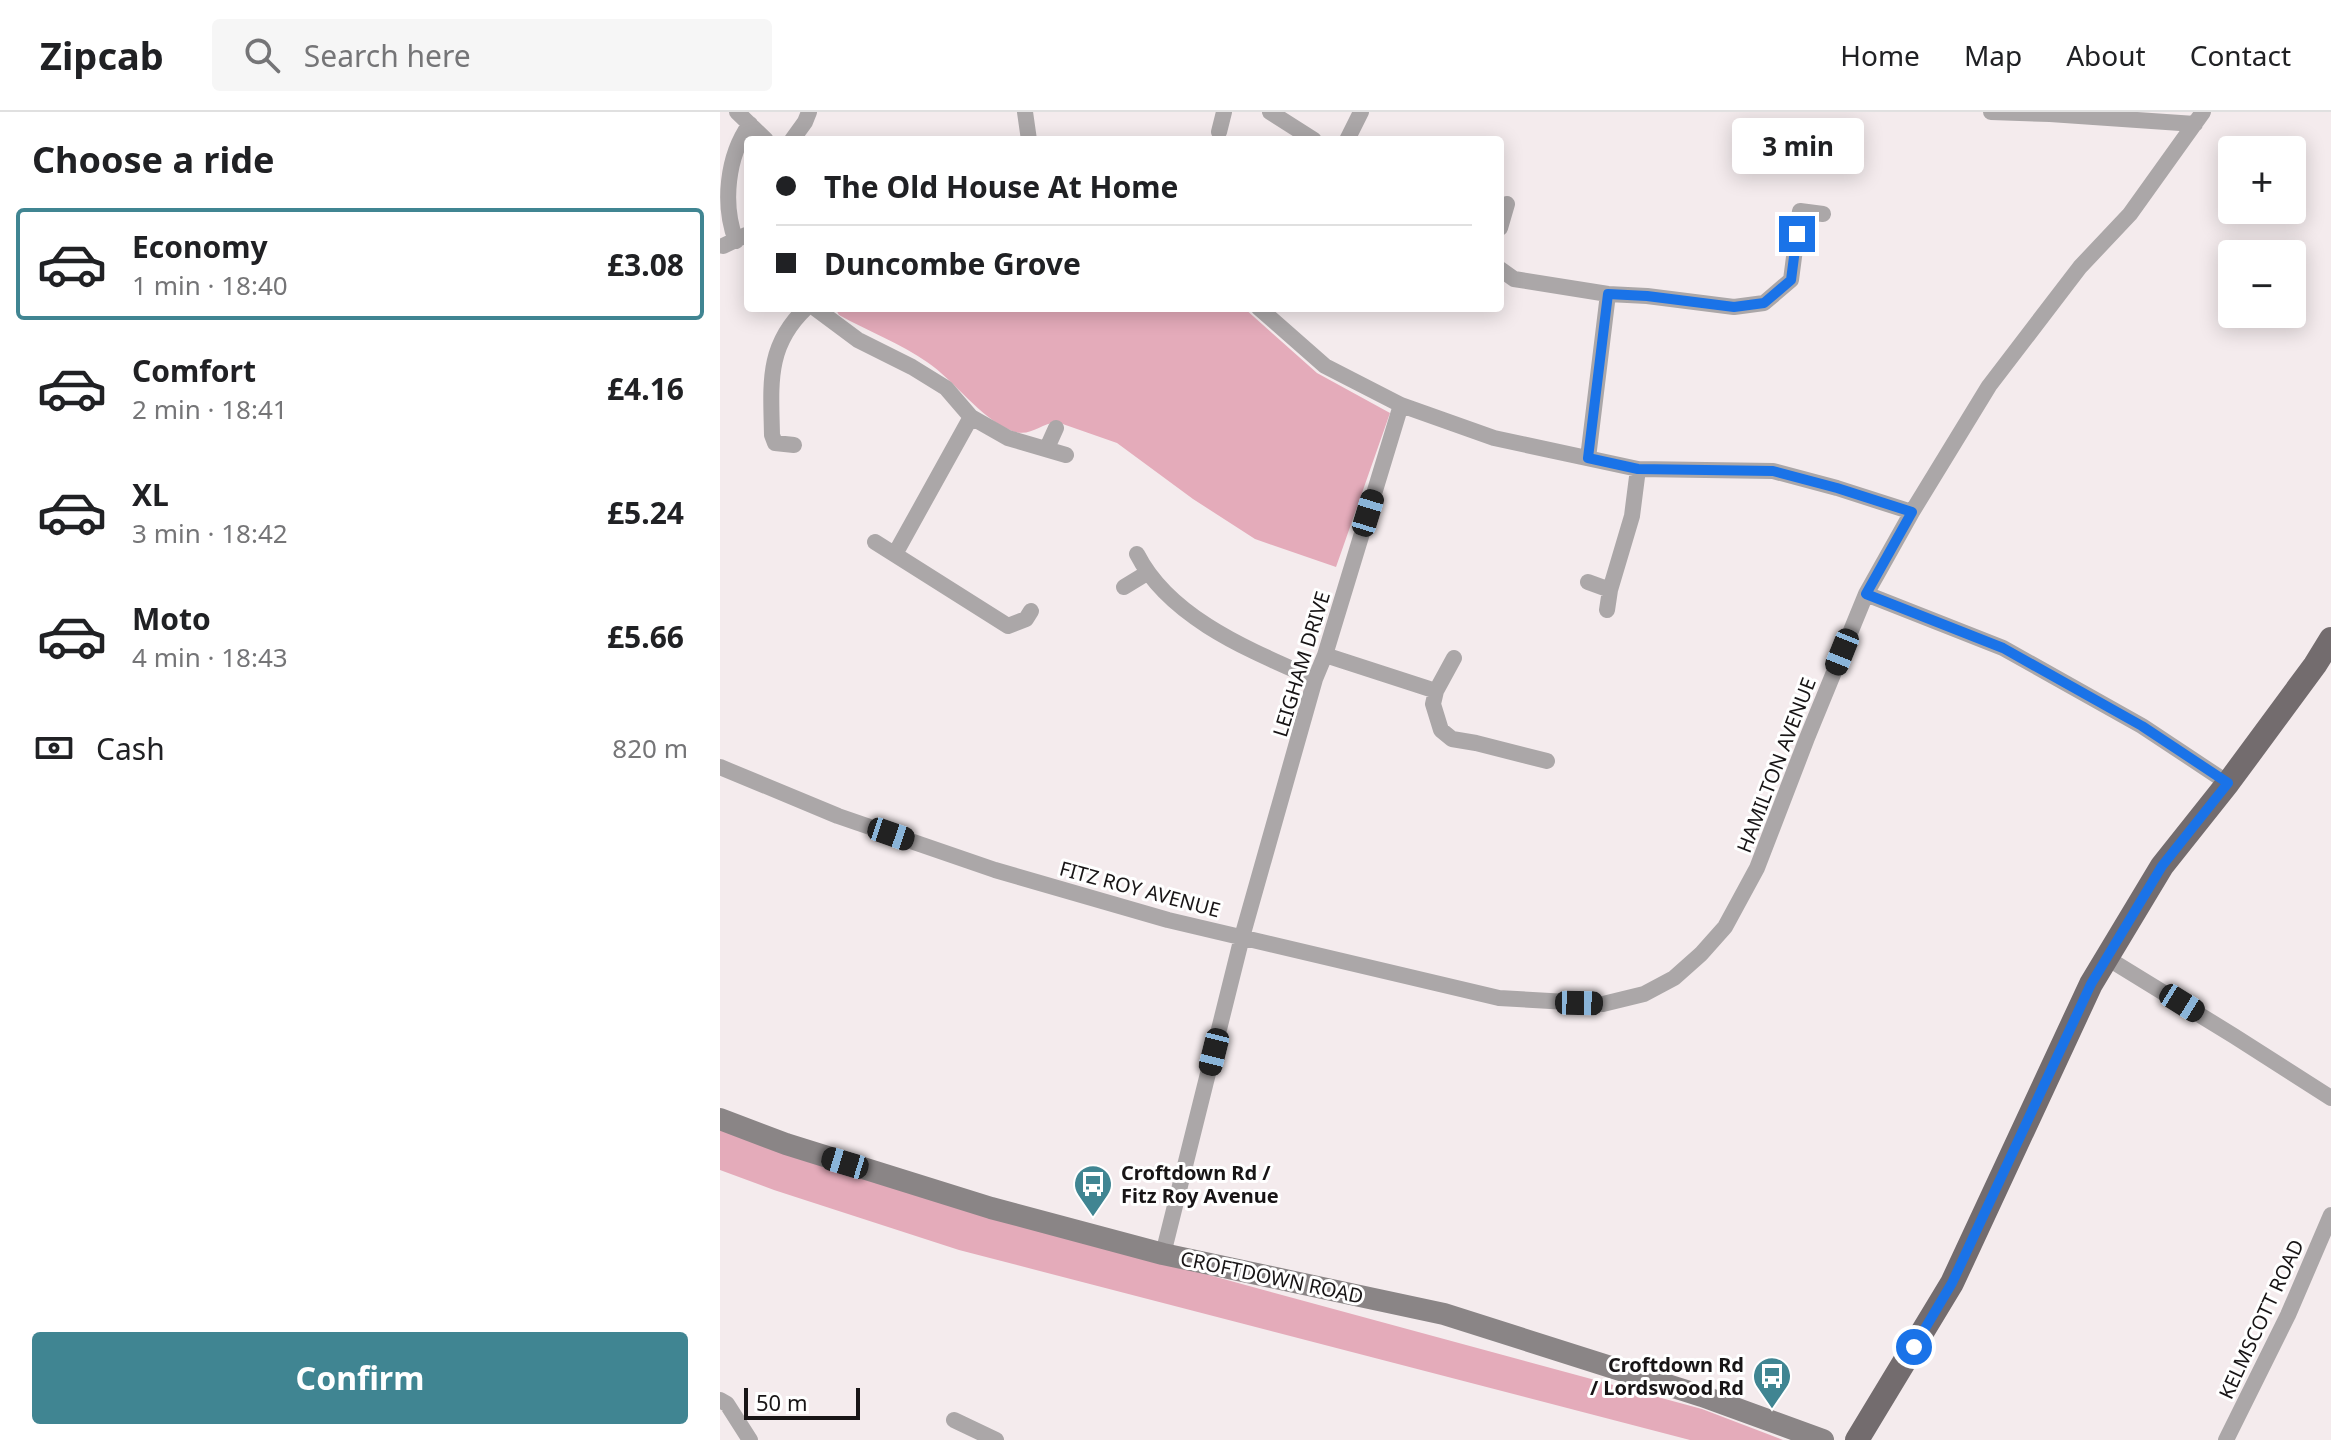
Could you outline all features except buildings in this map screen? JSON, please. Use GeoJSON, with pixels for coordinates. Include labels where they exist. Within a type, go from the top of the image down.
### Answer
{"type":"FeatureCollection","features":[{"type":"Feature","properties":{"kind":"main road"},"geometry":{"type":"LineString","coordinates":[[1857,1440],[1952,1283],[2091,984],[2162,866],[2323,671],[2331,639]]}},
{"type":"Feature","properties":{"kind":"street"},"geometry":{"type":"LineString","coordinates":[[737,112],[762,136]]}},
{"type":"Feature","properties":{"kind":"street"},"geometry":{"type":"LineString","coordinates":[[795,136],[809,112]]}},
{"type":"Feature","properties":{"kind":"street"},"geometry":{"type":"LineString","coordinates":[[1025,112],[1028,136]]}},
{"type":"Feature","properties":{"kind":"street"},"geometry":{"type":"LineString","coordinates":[[1219,132],[1224,112]]}},
{"type":"Feature","properties":{"kind":"street"},"geometry":{"type":"LineString","coordinates":[[1270,112],[1308,136]]}},
{"type":"Feature","properties":{"kind":"street"},"geometry":{"type":"LineString","coordinates":[[1349,136],[1361,112]]}},
{"type":"Feature","properties":{"kind":"street"},"geometry":{"type":"LineString","coordinates":[[1991,112],[2199,118]]}},
{"type":"Feature","properties":{"kind":"street","name":"HAMILTON AVENUE"},"geometry":{"type":"LineString","coordinates":[[1242,937],[1499,998],[1603,1004],[1644,994],[1674,978],[1725,927],[1757,868],[1866,594],[1912,512],[1989,386],[2080,267],[2130,214],[2199,118]]}},
{"type":"Feature","properties":{"kind":"street"},"geometry":{"type":"LineString","coordinates":[[735,241],[730,226],[729,204],[732,159],[740,138],[750,124]]}},
{"type":"Feature","properties":{"kind":"street"},"geometry":{"type":"LineString","coordinates":[[1504,214],[1507,204]]}},
{"type":"Feature","properties":{"kind":"street"},"geometry":{"type":"LineString","coordinates":[[1504,272],[1514,279],[1608,294],[1734,307],[1764,303],[1791,280],[1800,211],[1823,214]]}},
{"type":"Feature","properties":{"kind":"street"},"geometry":{"type":"LineString","coordinates":[[1588,458],[1608,294]]}},
{"type":"Feature","properties":{"kind":"street"},"geometry":{"type":"LineString","coordinates":[[794,445],[775,443],[772,435],[771,375],[780,344],[802,312]]}},
{"type":"Feature","properties":{"kind":"street"},"geometry":{"type":"LineString","coordinates":[[820,312],[858,340],[946,388],[971,417],[1008,438],[1066,455]]}},
{"type":"Feature","properties":{"kind":"street"},"geometry":{"type":"LineString","coordinates":[[1264,312],[1325,366],[1401,405],[1494,438],[1638,469],[1773,471],[1912,512]]}},
{"type":"Feature","properties":{"kind":"street","name":"LEIGHAM DRIVE"},"geometry":{"type":"LineString","coordinates":[[1242,937],[1315,679],[1401,405]]}},
{"type":"Feature","properties":{"kind":"street"},"geometry":{"type":"LineString","coordinates":[[895,554],[971,417]]}},
{"type":"Feature","properties":{"kind":"street"},"geometry":{"type":"LineString","coordinates":[[1047,448],[1056,428]]}},
{"type":"Feature","properties":{"kind":"street"},"geometry":{"type":"LineString","coordinates":[[1607,610],[1632,516],[1638,469]]}},
{"type":"Feature","properties":{"kind":"street"},"geometry":{"type":"LineString","coordinates":[[875,542],[1008,626],[1026,619],[1031,611]]}},
{"type":"Feature","properties":{"kind":"street"},"geometry":{"type":"LineString","coordinates":[[1137,554],[1147,573],[1196,619],[1250,650],[1315,679]]}},
{"type":"Feature","properties":{"kind":"street"},"geometry":{"type":"LineString","coordinates":[[1124,587],[1147,573]]}},
{"type":"Feature","properties":{"kind":"street"},"geometry":{"type":"LineString","coordinates":[[1588,582],[1610,590]]}},
{"type":"Feature","properties":{"kind":"street"},"geometry":{"type":"LineString","coordinates":[[1866,594],[2003,648],[2142,726],[2228,783]]}},
{"type":"Feature","properties":{"kind":"street"},"geometry":{"type":"LineString","coordinates":[[1325,655],[1436,691]]}},
{"type":"Feature","properties":{"kind":"street"},"geometry":{"type":"LineString","coordinates":[[1454,658],[1436,691],[1433,704],[1441,730],[1452,739],[1547,761]]}},
{"type":"Feature","properties":{"kind":"street","name":"FITZ ROY AVENUE"},"geometry":{"type":"LineString","coordinates":[[720,767],[838,816],[995,870],[1168,920],[1242,937],[1163,1254]]}},
{"type":"Feature","properties":{"kind":"street"},"geometry":{"type":"LineString","coordinates":[[2107,958],[2331,1098]]}},
{"type":"Feature","properties":{"kind":"street","name":"CROFTDOWN ROAD"},"geometry":{"type":"LineString","coordinates":[[720,1119],[786,1144],[991,1208],[1163,1254],[1444,1314],[1702,1396],[1823,1440]]}},
{"type":"Feature","properties":{"kind":"street","name":"KELMSCOTT ROAD"},"geometry":{"type":"LineString","coordinates":[[2226,1440],[2288,1315],[2331,1215]]}},
{"type":"Feature","properties":{"kind":"street"},"geometry":{"type":"LineString","coordinates":[[720,1400],[727,1404],[750,1440]]}},
{"type":"Feature","properties":{"kind":"street"},"geometry":{"type":"LineString","coordinates":[[954,1420],[996,1440]]}},
{"type":"Feature","properties":{"kind":"shaded area"},"geometry":{"type":"Polygon","coordinates":[[[837,312],[1248,312],[1317,373],[1390,413],[1336,567],[1255,539],[1193,499],[1117,443],[1057,422],[1023,433],[1010,430],[977,408],[927,362],[837,312]]]}},
{"type":"Feature","properties":{"kind":"shaded area"},"geometry":{"type":"Polygon","coordinates":[[[720,1127],[1183,1268],[1702,1409],[1783,1440],[1690,1440],[959,1250],[720,1170],[720,1127]]]}},
{"type":"Feature","properties":{"kind":"place","name":"Croftdown Rd / Fitz Roy Avenue"},"geometry":{"type":"Point","coordinates":[1093,1218]}},
{"type":"Feature","properties":{"kind":"place","name":"Croftdown Rd / Lordswood Rd"},"geometry":{"type":"Point","coordinates":[1772,1410]}},
{"type":"Feature","properties":{"kind":"route"},"geometry":{"type":"LineString","coordinates":[[1797,234],[1791,280],[1764,303],[1734,307],[1608,294],[1588,458],[1638,469],[1773,471],[1912,512],[1866,594],[2003,648],[2142,726],[2228,783],[2162,866],[2091,984],[1952,1283],[1914,1347]]}}]}
